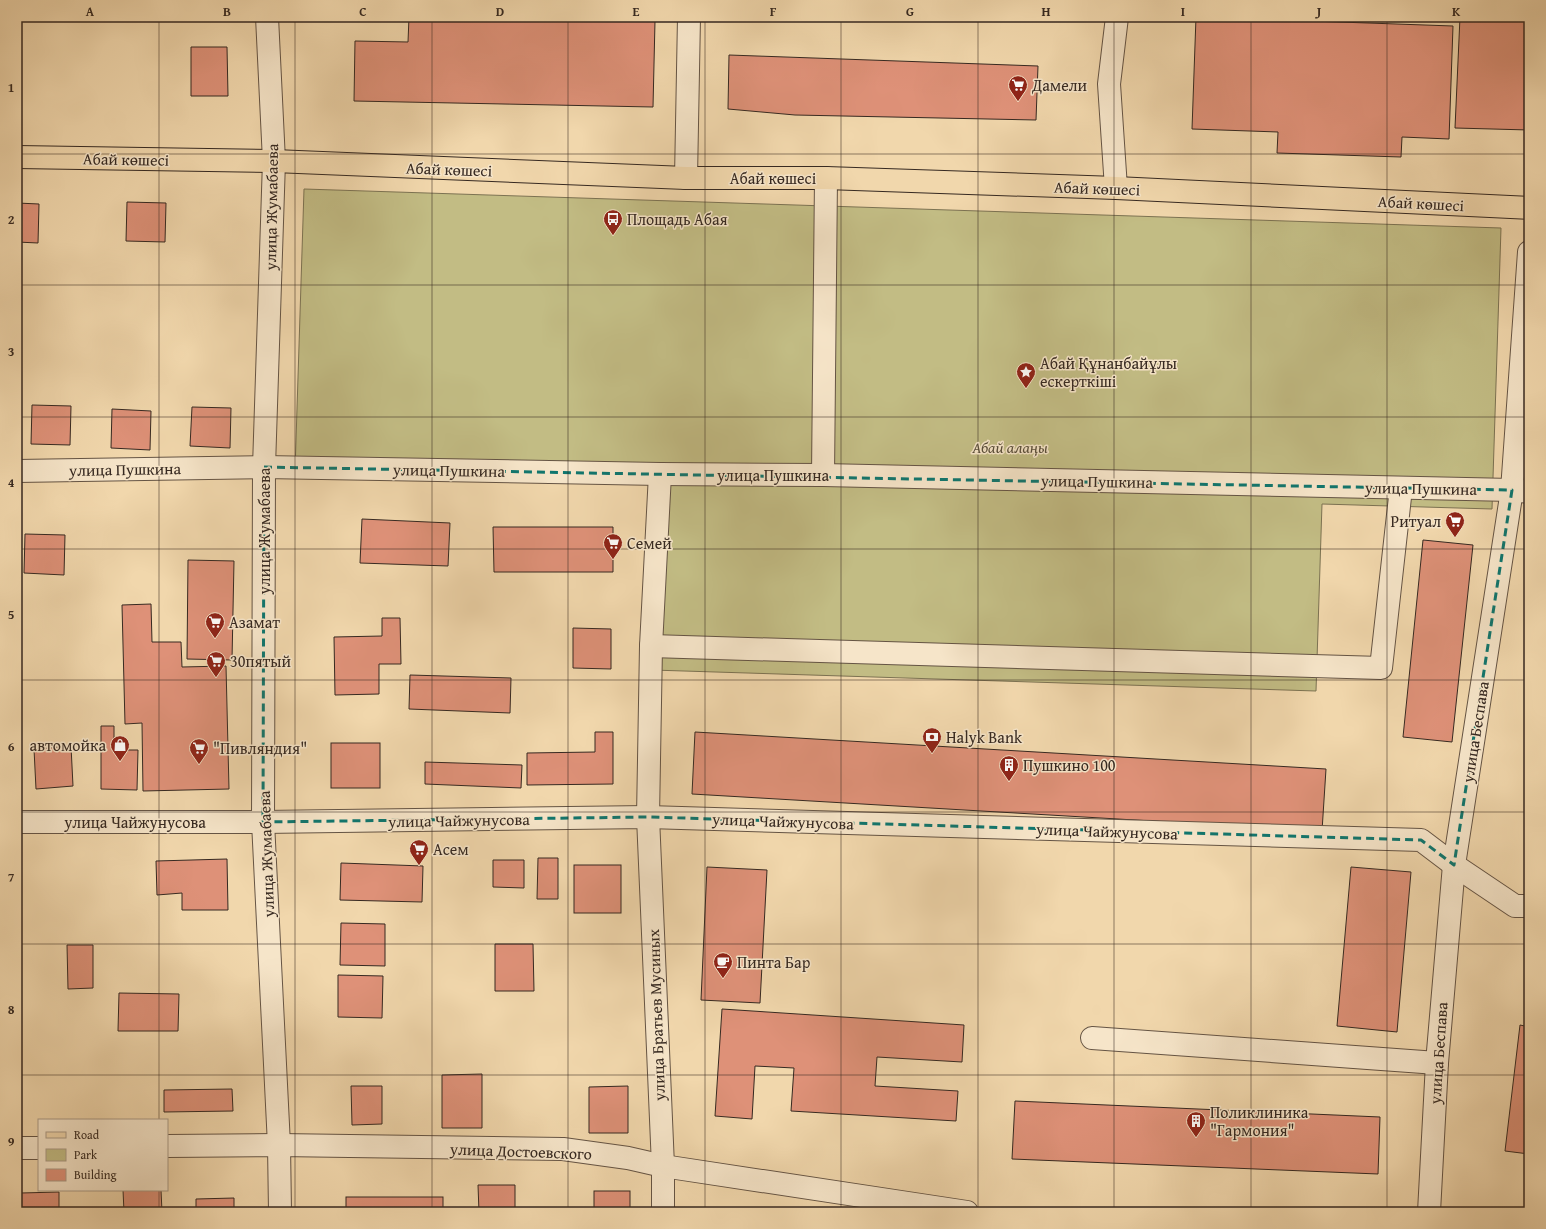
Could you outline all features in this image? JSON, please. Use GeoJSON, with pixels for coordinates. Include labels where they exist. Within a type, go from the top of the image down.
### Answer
{"type":"FeatureCollection","features":[{"type":"Feature","properties":{"kind":"main road","name":"Абай көшесі"},"geometry":{"type":"LineString","coordinates":[[17,157],[274,162],[686,178],[826,178],[1116,188],[1529,208]]}},
{"type":"Feature","properties":{"kind":"street","name":"улица Жумабаева"},"geometry":{"type":"LineString","coordinates":[[267,17],[274,162],[264,467],[263,822],[279,1145],[280,1212]]}},
{"type":"Feature","properties":{"kind":"street"},"geometry":{"type":"LineString","coordinates":[[686,178],[688,17]]}},
{"type":"Feature","properties":{"kind":"street"},"geometry":{"type":"LineString","coordinates":[[1116,188],[1109,84],[1117,17]]}},
{"type":"Feature","properties":{"kind":"street"},"geometry":{"type":"LineString","coordinates":[[823,475],[826,178]]}},
{"type":"Feature","properties":{"kind":"street","name":"улица Беспава"},"geometry":{"type":"LineString","coordinates":[[1429,1212],[1437,1063],[1454,865],[1521,491],[1529,252]]}},
{"type":"Feature","properties":{"kind":"street","name":"улица Пушкина"},"geometry":{"type":"LineString","coordinates":[[17,471],[264,467],[660,474],[823,475],[1521,491]]}},
{"type":"Feature","properties":{"kind":"street","name":"улица Братьев Мусиных"},"geometry":{"type":"LineString","coordinates":[[660,474],[651,646],[648,817],[663,1166],[663,1212]]}},
{"type":"Feature","properties":{"kind":"street"},"geometry":{"type":"LineString","coordinates":[[651,646],[1382,668],[1401,488]]}},
{"type":"Feature","properties":{"kind":"street","name":"улица Чайжунусова"},"geometry":{"type":"LineString","coordinates":[[17,822],[263,822],[648,817],[1421,840],[1454,865],[1515,906],[1529,906]]}},
{"type":"Feature","properties":{"kind":"street"},"geometry":{"type":"LineString","coordinates":[[1092,1038],[1437,1063]]}},
{"type":"Feature","properties":{"kind":"street","name":"улица Достоевского"},"geometry":{"type":"LineString","coordinates":[[168,1146],[279,1145],[563,1149],[628,1158],[663,1166],[967,1212]]}},
{"type":"Feature","properties":{"kind":"street"},"geometry":{"type":"LineString","coordinates":[[17,1148],[38,1148]]}},
{"type":"Feature","properties":{"kind":"highlighted area"},"geometry":{"type":"Polygon","coordinates":[[[264,467],[1512,490],[1454,865],[1421,840],[648,817],[263,822],[264,467]]]}},
{"type":"Feature","properties":{"kind":"green space","name":"Абай алаңы"},"geometry":{"type":"Polygon","coordinates":[[[304,189],[1501,228],[1492,509],[1322,504],[1316,691],[652,670],[658,484],[295,472],[304,189]]]}},
{"type":"Feature","properties":{"kind":"building"},"geometry":{"type":"Polygon","coordinates":[[[409,17],[655,21],[653,107],[354,101],[355,41],[408,42],[409,17]]]}},
{"type":"Feature","properties":{"kind":"building"},"geometry":{"type":"Polygon","coordinates":[[[1196,17],[1255,17],[1254,19],[1453,26],[1449,139],[1402,137],[1401,157],[1277,153],[1278,132],[1192,129],[1196,17]]]}},
{"type":"Feature","properties":{"kind":"building"},"geometry":{"type":"Polygon","coordinates":[[[1460,17],[1529,17],[1529,130],[1455,128],[1460,17]]]}},
{"type":"Feature","properties":{"kind":"building"},"geometry":{"type":"Polygon","coordinates":[[[191,47],[227,47],[228,96],[191,96],[191,47]]]}},
{"type":"Feature","properties":{"kind":"building"},"geometry":{"type":"Polygon","coordinates":[[[729,55],[1038,66],[1036,120],[795,115],[728,109],[729,55]]]}},
{"type":"Feature","properties":{"kind":"building"},"geometry":{"type":"Polygon","coordinates":[[[127,202],[166,203],[165,242],[126,241],[127,202]]]}},
{"type":"Feature","properties":{"kind":"building"},"geometry":{"type":"Polygon","coordinates":[[[17,203],[39,204],[38,243],[17,242],[17,203]]]}},
{"type":"Feature","properties":{"kind":"building"},"geometry":{"type":"Polygon","coordinates":[[[32,405],[71,406],[70,445],[31,444],[32,405]]]}},
{"type":"Feature","properties":{"kind":"building"},"geometry":{"type":"Polygon","coordinates":[[[192,407],[231,408],[230,448],[190,446],[192,407]]]}},
{"type":"Feature","properties":{"kind":"building"},"geometry":{"type":"Polygon","coordinates":[[[112,409],[151,411],[150,450],[111,448],[112,409]]]}},
{"type":"Feature","properties":{"kind":"building"},"geometry":{"type":"Polygon","coordinates":[[[362,519],[450,523],[448,566],[360,563],[362,519]]]}},
{"type":"Feature","properties":{"kind":"building"},"geometry":{"type":"Polygon","coordinates":[[[493,527],[613,527],[613,572],[494,572],[493,527]]]}},
{"type":"Feature","properties":{"kind":"building"},"geometry":{"type":"Polygon","coordinates":[[[25,534],[65,535],[64,575],[24,573],[25,534]]]}},
{"type":"Feature","properties":{"kind":"building"},"geometry":{"type":"Polygon","coordinates":[[[1423,540],[1473,545],[1452,742],[1403,737],[1423,540]]]}},
{"type":"Feature","properties":{"kind":"building"},"geometry":{"type":"Polygon","coordinates":[[[188,560],[234,561],[232,660],[187,659],[188,560]]]}},
{"type":"Feature","properties":{"kind":"building"},"geometry":{"type":"Polygon","coordinates":[[[151,604],[152,642],[181,642],[182,667],[226,666],[229,789],[143,791],[142,723],[125,724],[122,605],[151,604]]]}},
{"type":"Feature","properties":{"kind":"building"},"geometry":{"type":"Polygon","coordinates":[[[382,618],[400,618],[401,664],[379,664],[379,694],[335,695],[334,637],[382,636],[382,618]]]}},
{"type":"Feature","properties":{"kind":"building"},"geometry":{"type":"Polygon","coordinates":[[[573,628],[611,629],[611,669],[573,668],[573,628]]]}},
{"type":"Feature","properties":{"kind":"building"},"geometry":{"type":"Polygon","coordinates":[[[410,675],[511,678],[510,713],[409,709],[410,675]]]}},
{"type":"Feature","properties":{"kind":"building"},"geometry":{"type":"Polygon","coordinates":[[[101,726],[114,726],[114,750],[138,750],[137,790],[101,789],[101,726]]]}},
{"type":"Feature","properties":{"kind":"building"},"geometry":{"type":"Polygon","coordinates":[[[595,732],[613,732],[613,784],[527,785],[527,753],[595,752],[595,732]]]}},
{"type":"Feature","properties":{"kind":"building","name":"Пушкино 100"},"geometry":{"type":"Polygon","coordinates":[[[695,732],[1326,769],[1322,831],[692,794],[695,732]]]}},
{"type":"Feature","properties":{"kind":"building"},"geometry":{"type":"Polygon","coordinates":[[[331,743],[380,743],[380,788],[331,788],[331,743]]]}},
{"type":"Feature","properties":{"kind":"building"},"geometry":{"type":"Polygon","coordinates":[[[71,746],[73,786],[36,789],[34,749],[71,746]]]}},
{"type":"Feature","properties":{"kind":"building"},"geometry":{"type":"Polygon","coordinates":[[[425,762],[522,765],[521,788],[425,784],[425,762]]]}},
{"type":"Feature","properties":{"kind":"building"},"geometry":{"type":"Polygon","coordinates":[[[538,858],[558,858],[558,899],[537,899],[538,858]]]}},
{"type":"Feature","properties":{"kind":"building"},"geometry":{"type":"Polygon","coordinates":[[[227,859],[228,910],[182,910],[182,893],[157,895],[156,861],[227,859]]]}},
{"type":"Feature","properties":{"kind":"building"},"geometry":{"type":"Polygon","coordinates":[[[493,860],[524,860],[524,888],[493,887],[493,860]]]}},
{"type":"Feature","properties":{"kind":"building"},"geometry":{"type":"Polygon","coordinates":[[[341,863],[423,866],[422,902],[340,900],[341,863]]]}},
{"type":"Feature","properties":{"kind":"building"},"geometry":{"type":"Polygon","coordinates":[[[574,865],[621,865],[621,913],[574,913],[574,865]]]}},
{"type":"Feature","properties":{"kind":"building"},"geometry":{"type":"Polygon","coordinates":[[[707,867],[767,870],[760,1003],[701,1000],[707,867]]]}},
{"type":"Feature","properties":{"kind":"building"},"geometry":{"type":"Polygon","coordinates":[[[1351,867],[1411,872],[1397,1032],[1337,1026],[1351,867]]]}},
{"type":"Feature","properties":{"kind":"building"},"geometry":{"type":"Polygon","coordinates":[[[341,923],[385,924],[385,966],[340,965],[341,923]]]}},
{"type":"Feature","properties":{"kind":"building"},"geometry":{"type":"Polygon","coordinates":[[[495,944],[533,944],[534,991],[495,991],[495,944]]]}},
{"type":"Feature","properties":{"kind":"building"},"geometry":{"type":"Polygon","coordinates":[[[67,945],[93,945],[93,988],[68,989],[67,945]]]}},
{"type":"Feature","properties":{"kind":"building"},"geometry":{"type":"Polygon","coordinates":[[[338,975],[383,976],[382,1018],[338,1017],[338,975]]]}},
{"type":"Feature","properties":{"kind":"building"},"geometry":{"type":"Polygon","coordinates":[[[119,993],[179,994],[178,1031],[118,1031],[119,993]]]}},
{"type":"Feature","properties":{"kind":"building"},"geometry":{"type":"Polygon","coordinates":[[[722,1009],[964,1025],[962,1062],[877,1057],[875,1086],[958,1091],[956,1121],[791,1111],[794,1068],[755,1066],[752,1119],[715,1116],[722,1009]]]}},
{"type":"Feature","properties":{"kind":"building"},"geometry":{"type":"Polygon","coordinates":[[[1520,1025],[1529,1027],[1529,1154],[1505,1151],[1520,1025]]]}},
{"type":"Feature","properties":{"kind":"building"},"geometry":{"type":"Polygon","coordinates":[[[482,1074],[482,1128],[442,1128],[442,1075],[482,1074]]]}},
{"type":"Feature","properties":{"kind":"building"},"geometry":{"type":"Polygon","coordinates":[[[351,1086],[382,1086],[382,1124],[352,1125],[351,1086]]]}},
{"type":"Feature","properties":{"kind":"building"},"geometry":{"type":"Polygon","coordinates":[[[628,1086],[628,1133],[589,1133],[589,1087],[628,1086]]]}},
{"type":"Feature","properties":{"kind":"building"},"geometry":{"type":"Polygon","coordinates":[[[232,1089],[233,1111],[164,1112],[164,1090],[232,1089]]]}},
{"type":"Feature","properties":{"kind":"building","name":"Поликлиника \"Гармония\""},"geometry":{"type":"Polygon","coordinates":[[[1015,1101],[1380,1117],[1378,1174],[1012,1159],[1015,1101]]]}},
{"type":"Feature","properties":{"kind":"building"},"geometry":{"type":"Polygon","coordinates":[[[478,1185],[515,1185],[515,1212],[479,1212],[478,1185]]]}},
{"type":"Feature","properties":{"kind":"building"},"geometry":{"type":"Polygon","coordinates":[[[123,1191],[161,1191],[162,1212],[124,1212],[123,1191]]]}},
{"type":"Feature","properties":{"kind":"building"},"geometry":{"type":"Polygon","coordinates":[[[594,1191],[630,1191],[630,1212],[594,1212],[594,1191]]]}},
{"type":"Feature","properties":{"kind":"building"},"geometry":{"type":"Polygon","coordinates":[[[59,1192],[59,1212],[21,1212],[21,1193],[59,1192]]]}},
{"type":"Feature","properties":{"kind":"building"},"geometry":{"type":"Polygon","coordinates":[[[346,1197],[443,1197],[443,1212],[346,1212],[346,1197]]]}},
{"type":"Feature","properties":{"kind":"building"},"geometry":{"type":"Polygon","coordinates":[[[234,1198],[234,1212],[196,1212],[196,1199],[234,1198]]]}},
{"type":"Feature","properties":{"kind":"building"},"geometry":{"type":"Polygon","coordinates":[[[708,1210],[750,1211],[750,1212],[708,1212],[708,1210]]]}},
{"type":"Feature","properties":{"kind":"place","name":"Дамели"},"geometry":{"type":"Point","coordinates":[1018,102]}},
{"type":"Feature","properties":{"kind":"place","name":"Площадь Абая"},"geometry":{"type":"Point","coordinates":[613,236]}},
{"type":"Feature","properties":{"kind":"place","name":"Абай Құнанбайұлы ескерткіші"},"geometry":{"type":"Point","coordinates":[1026,389]}},
{"type":"Feature","properties":{"kind":"place","name":"Ритуал"},"geometry":{"type":"Point","coordinates":[1455,538]}},
{"type":"Feature","properties":{"kind":"place","name":"Семей"},"geometry":{"type":"Point","coordinates":[613,560]}},
{"type":"Feature","properties":{"kind":"place","name":"Азамат"},"geometry":{"type":"Point","coordinates":[215,639]}},
{"type":"Feature","properties":{"kind":"place","name":"30пятый"},"geometry":{"type":"Point","coordinates":[216,678]}},
{"type":"Feature","properties":{"kind":"place","name":"Halyk Bank"},"geometry":{"type":"Point","coordinates":[932,754]}},
{"type":"Feature","properties":{"kind":"place","name":"автомойка"},"geometry":{"type":"Point","coordinates":[120,762]}},
{"type":"Feature","properties":{"kind":"place","name":"\"Пивляндия\""},"geometry":{"type":"Point","coordinates":[199,765]}},
{"type":"Feature","properties":{"kind":"place","name":"Пушкино 100"},"geometry":{"type":"Point","coordinates":[1009,782]}},
{"type":"Feature","properties":{"kind":"place","name":"Асем"},"geometry":{"type":"Point","coordinates":[419,866]}},
{"type":"Feature","properties":{"kind":"place","name":"Пинта Бар"},"geometry":{"type":"Point","coordinates":[723,979]}},
{"type":"Feature","properties":{"kind":"place","name":"Поликлиника \"Гармония\""},"geometry":{"type":"Point","coordinates":[1196,1138]}}]}
